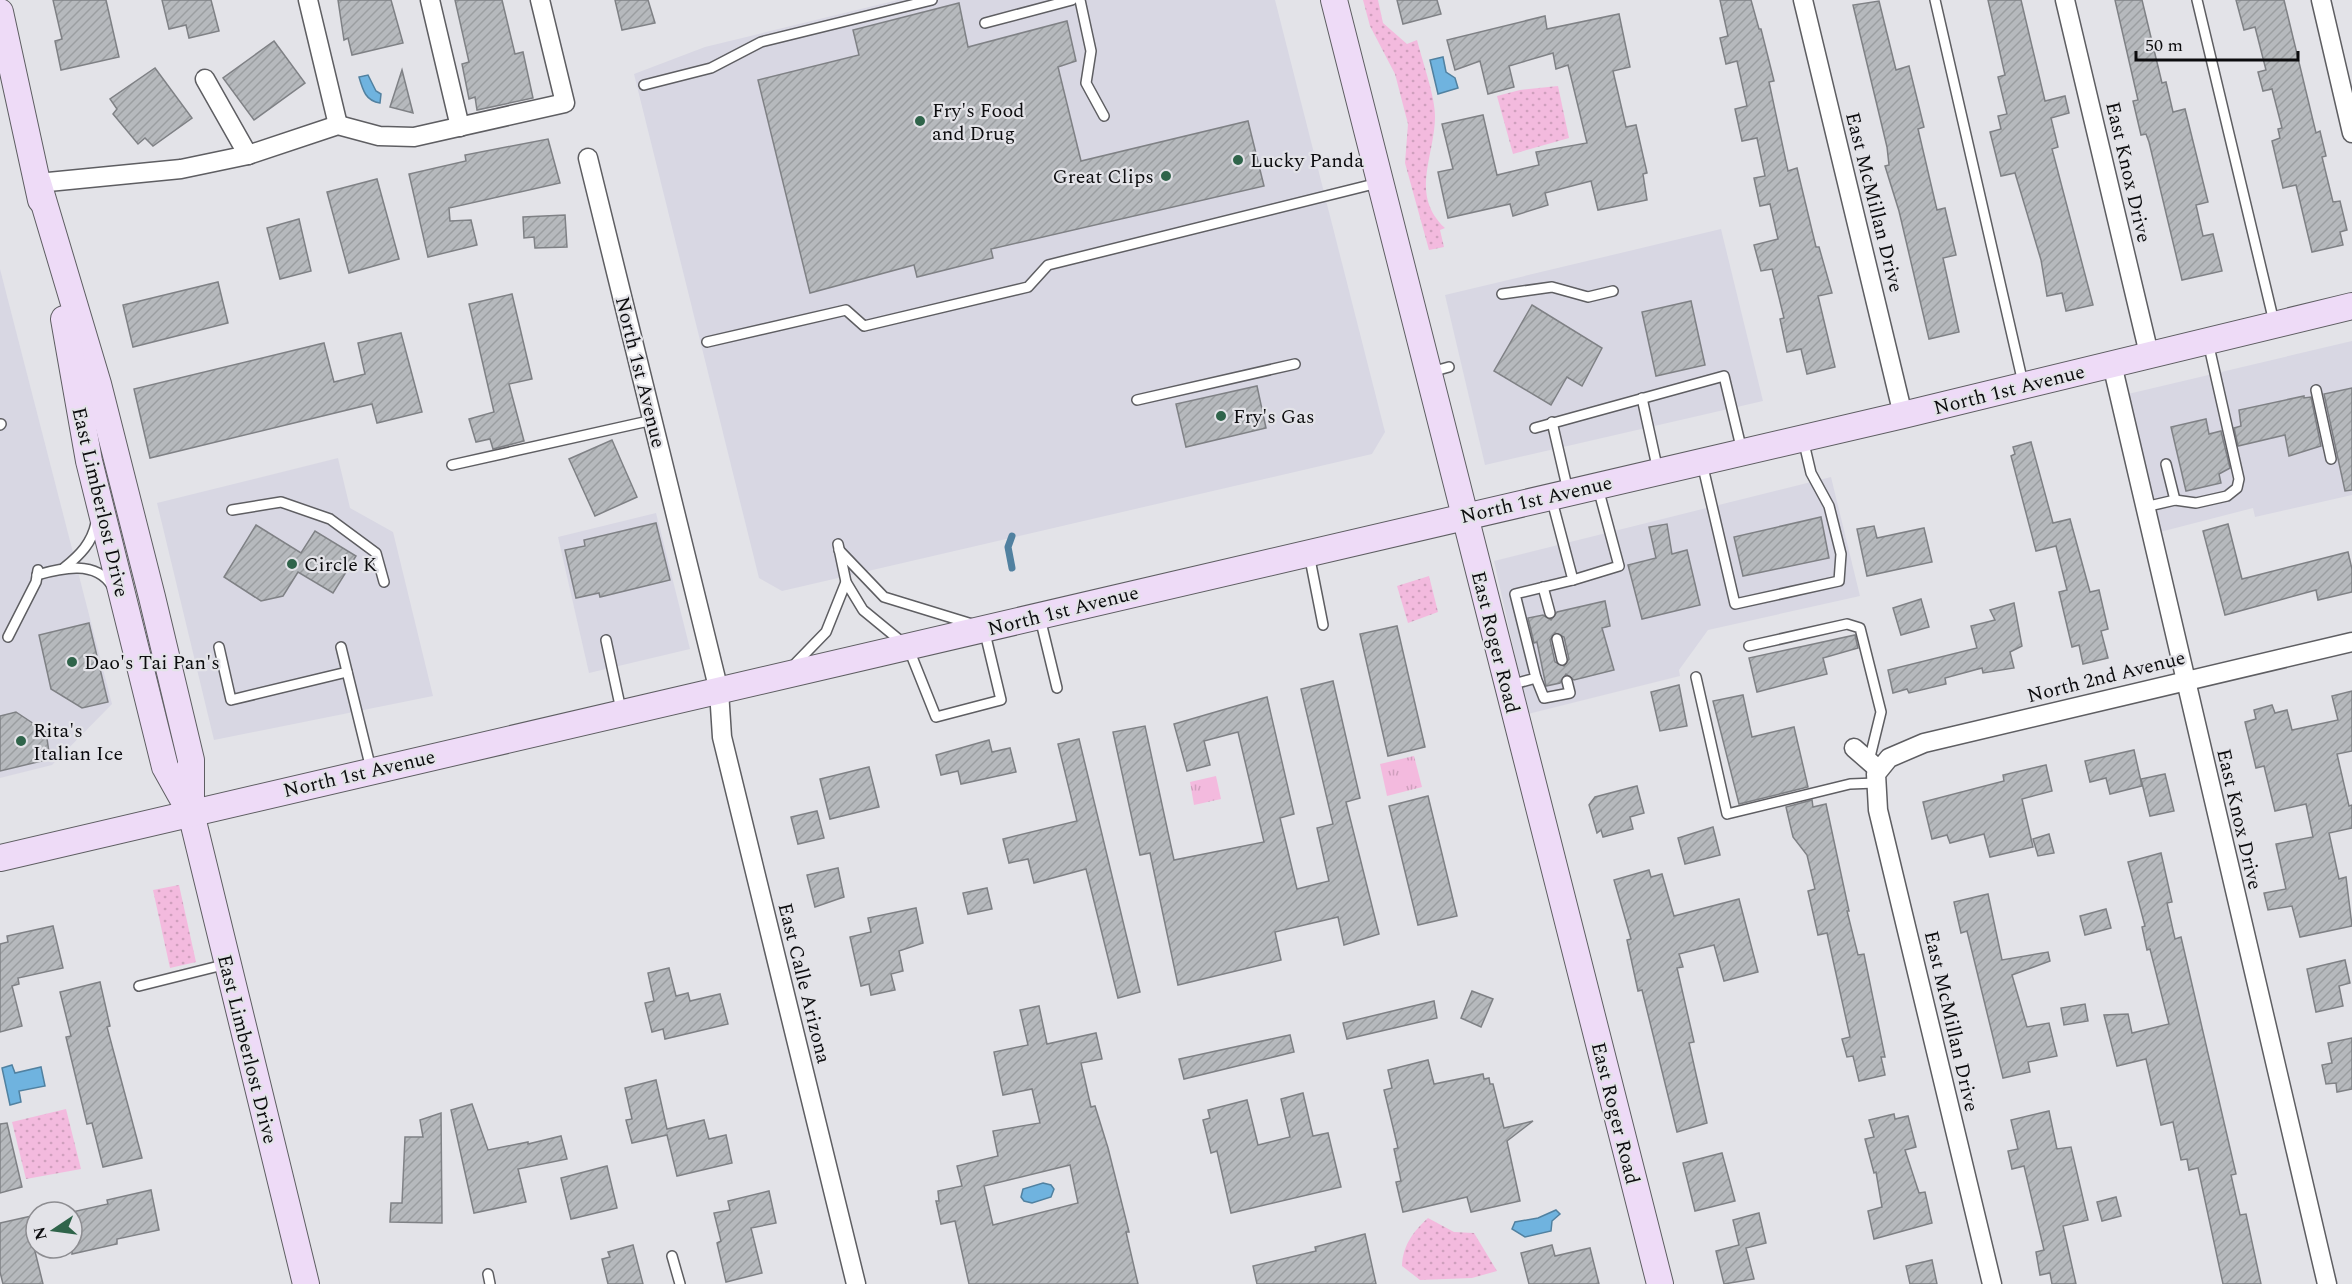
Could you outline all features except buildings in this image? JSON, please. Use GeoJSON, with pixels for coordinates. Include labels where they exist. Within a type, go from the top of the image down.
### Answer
{"type":"FeatureCollection","features":[{"type":"Feature","properties":{"kind":"street"},"geometry":{"type":"LineString","coordinates":[[308,0],[338,125]]}},
{"type":"Feature","properties":{"kind":"street"},"geometry":{"type":"LineString","coordinates":[[430,0],[460,127]]}},
{"type":"Feature","properties":{"kind":"street"},"geometry":{"type":"LineString","coordinates":[[38,183],[181,170],[248,155],[338,125],[380,136],[414,137],[565,104],[540,0]]}},
{"type":"Feature","properties":{"kind":"street","name":"East Roger Road"},"geometry":{"type":"LineString","coordinates":[[1334,0],[1381,183],[1438,370],[1464,515],[1660,1284]]}},
{"type":"Feature","properties":{"kind":"street","name":"East McMillan Drive"},"geometry":{"type":"LineString","coordinates":[[1803,0],[1903,415]]}},
{"type":"Feature","properties":{"kind":"street","name":"East Knox Drive"},"geometry":{"type":"LineString","coordinates":[[2065,0],[2149,354]]}},
{"type":"Feature","properties":{"kind":"street"},"geometry":{"type":"LineString","coordinates":[[2320,0],[2352,133]]}},
{"type":"Feature","properties":{"kind":"street","name":"East Limberlost Drive"},"geometry":{"type":"LineString","coordinates":[[0,12],[38,183],[97,492],[124,606],[165,767],[191,813]]}},
{"type":"Feature","properties":{"kind":"street"},"geometry":{"type":"LineString","coordinates":[[205,80],[248,155]]}},
{"type":"Feature","properties":{"kind":"street","name":"North 1st Avenue"},"geometry":{"type":"LineString","coordinates":[[588,158],[719,691]]}},
{"type":"Feature","properties":{"kind":"street","name":"East Limberlost Drive"},"geometry":{"type":"LineString","coordinates":[[38,183],[98,384],[154,606],[190,760],[191,813],[306,1284]]}},
{"type":"Feature","properties":{"kind":"street","name":"North 1st Avenue"},"geometry":{"type":"LineString","coordinates":[[0,858],[908,647],[1308,551],[1903,415],[2352,306]]}},
{"type":"Feature","properties":{"kind":"street","name":"East Knox Drive"},"geometry":{"type":"LineString","coordinates":[[2112,364],[2327,1284]]}},
{"type":"Feature","properties":{"kind":"street","name":"North 2nd Avenue"},"geometry":{"type":"LineString","coordinates":[[1874,771],[1903,750],[1924,743],[2352,642]]}},
{"type":"Feature","properties":{"kind":"street","name":"East Calle Arizona"},"geometry":{"type":"LineString","coordinates":[[719,691],[722,737],[856,1284]]}},
{"type":"Feature","properties":{"kind":"street"},"geometry":{"type":"LineString","coordinates":[[1854,747],[1874,771]]}},
{"type":"Feature","properties":{"kind":"street","name":"East McMillan Drive"},"geometry":{"type":"LineString","coordinates":[[1874,771],[1878,810],[1992,1284]]}},
{"type":"Feature","properties":{"kind":"lane"},"geometry":{"type":"LineString","coordinates":[[644,85],[711,68],[761,42],[932,0]]}},
{"type":"Feature","properties":{"kind":"lane"},"geometry":{"type":"LineString","coordinates":[[985,23],[1072,0]]}},
{"type":"Feature","properties":{"kind":"lane"},"geometry":{"type":"LineString","coordinates":[[1080,0],[1091,51],[1086,83],[1104,116]]}},
{"type":"Feature","properties":{"kind":"lane"},"geometry":{"type":"LineString","coordinates":[[1935,0],[2024,385]]}},
{"type":"Feature","properties":{"kind":"lane"},"geometry":{"type":"LineString","coordinates":[[2197,0],[2274,324]]}},
{"type":"Feature","properties":{"kind":"lane"},"geometry":{"type":"LineString","coordinates":[[707,342],[846,310],[864,326],[1028,287],[1048,265],[1381,183]]}},
{"type":"Feature","properties":{"kind":"lane"},"geometry":{"type":"LineString","coordinates":[[1502,294],[1552,287],[1588,297],[1613,291]]}},
{"type":"Feature","properties":{"kind":"lane"},"geometry":{"type":"LineString","coordinates":[[2145,507],[2175,500],[2196,503],[2227,496],[2237,488],[2239,479],[2207,340]]}},
{"type":"Feature","properties":{"kind":"lane"},"geometry":{"type":"LineString","coordinates":[[1137,400],[1295,364]]}},
{"type":"Feature","properties":{"kind":"lane"},"geometry":{"type":"LineString","coordinates":[[1535,428],[1724,376],[1742,452]]}},
{"type":"Feature","properties":{"kind":"lane"},"geometry":{"type":"LineString","coordinates":[[2316,390],[2331,459]]}},
{"type":"Feature","properties":{"kind":"lane"},"geometry":{"type":"LineString","coordinates":[[1642,398],[1658,471]]}},
{"type":"Feature","properties":{"kind":"lane"},"geometry":{"type":"LineString","coordinates":[[452,465],[653,420]]}},
{"type":"Feature","properties":{"kind":"lane"},"geometry":{"type":"LineString","coordinates":[[1552,423],[1559,493],[1573,580]]}},
{"type":"Feature","properties":{"kind":"lane"},"geometry":{"type":"LineString","coordinates":[[1701,461],[1735,604],[1839,581],[1841,554],[1829,506],[1811,473],[1803,437]]}},
{"type":"Feature","properties":{"kind":"lane"},"geometry":{"type":"LineString","coordinates":[[2166,464],[2175,500]]}},
{"type":"Feature","properties":{"kind":"lane"},"geometry":{"type":"LineString","coordinates":[[1567,681],[1570,693],[1544,698],[1536,678],[1515,594],[1620,566],[1597,485]]}},
{"type":"Feature","properties":{"kind":"lane"},"geometry":{"type":"LineString","coordinates":[[63,568],[85,549],[93,536],[97,492]]}},
{"type":"Feature","properties":{"kind":"lane"},"geometry":{"type":"LineString","coordinates":[[232,510],[281,502],[330,519],[376,553],[384,582]]}},
{"type":"Feature","properties":{"kind":"lane"},"geometry":{"type":"LineString","coordinates":[[838,547],[884,597],[984,629],[1002,700],[936,717],[908,647],[863,610],[846,582],[838,547]]}},
{"type":"Feature","properties":{"kind":"lane"},"geometry":{"type":"LineString","coordinates":[[1308,551],[1323,625]]}},
{"type":"Feature","properties":{"kind":"lane"},"geometry":{"type":"LineString","coordinates":[[9,637],[38,573],[63,568],[94,571],[108,579],[124,606]]}},
{"type":"Feature","properties":{"kind":"lane"},"geometry":{"type":"LineString","coordinates":[[784,676],[825,632],[846,582]]}},
{"type":"Feature","properties":{"kind":"lane"},"geometry":{"type":"LineString","coordinates":[[1543,587],[1550,613]]}},
{"type":"Feature","properties":{"kind":"lane"},"geometry":{"type":"LineString","coordinates":[[1039,615],[1057,688]]}},
{"type":"Feature","properties":{"kind":"lane"},"geometry":{"type":"LineString","coordinates":[[1695,677],[1728,814],[1850,784],[1874,771],[1881,712],[1860,628],[1847,624],[1749,646]]}},
{"type":"Feature","properties":{"kind":"lane"},"geometry":{"type":"LineString","coordinates":[[1557,639],[1562,660]]}},
{"type":"Feature","properties":{"kind":"lane"},"geometry":{"type":"LineString","coordinates":[[606,640],[622,713]]}},
{"type":"Feature","properties":{"kind":"lane"},"geometry":{"type":"LineString","coordinates":[[341,646],[371,770]]}},
{"type":"Feature","properties":{"kind":"lane"},"geometry":{"type":"LineString","coordinates":[[219,647],[231,700],[348,672]]}},
{"type":"Feature","properties":{"kind":"lane"},"geometry":{"type":"LineString","coordinates":[[1508,686],[1536,678]]}},
{"type":"Feature","properties":{"kind":"lane"},"geometry":{"type":"LineString","coordinates":[[139,986],[228,964]]}},
{"type":"Feature","properties":{"kind":"lane"},"geometry":{"type":"LineString","coordinates":[[672,1256],[680,1284]]}},
{"type":"Feature","properties":{"kind":"lane"},"geometry":{"type":"LineString","coordinates":[[488,1274],[490,1284]]}},
{"type":"Feature","properties":{"kind":"shaded area"},"geometry":{"type":"Polygon","coordinates":[[[898,0],[1275,0],[1385,432],[1372,454],[782,591],[759,578],[634,74],[705,47],[898,0]]]}},
{"type":"Feature","properties":{"kind":"shaded area"},"geometry":{"type":"Polygon","coordinates":[[[1721,229],[1763,401],[1485,465],[1445,295],[1721,229]]]}},
{"type":"Feature","properties":{"kind":"shaded area"},"geometry":{"type":"Polygon","coordinates":[[[0,269],[112,704],[52,765],[0,778],[0,269]]]}},
{"type":"Feature","properties":{"kind":"shaded area"},"geometry":{"type":"Polygon","coordinates":[[[2352,341],[2352,495],[2255,517],[2253,508],[2160,532],[2128,394],[2352,341]]]}},
{"type":"Feature","properties":{"kind":"shaded area"},"geometry":{"type":"Polygon","coordinates":[[[338,458],[350,508],[393,532],[433,696],[214,740],[157,503],[338,458]]]}},
{"type":"Feature","properties":{"kind":"shaded area"},"geometry":{"type":"Polygon","coordinates":[[[1831,477],[1860,596],[1708,630],[1679,670],[1680,676],[1528,714],[1494,561],[1831,477]]]}},
{"type":"Feature","properties":{"kind":"shaded area"},"geometry":{"type":"Polygon","coordinates":[[[656,513],[690,649],[589,673],[558,537],[656,513]]]}},
{"type":"Feature","properties":{"kind":"green space"},"geometry":{"type":"Polygon","coordinates":[[[1363,0],[1378,0],[1383,23],[1407,44],[1417,40],[1435,110],[1426,189],[1434,215],[1445,228],[1440,230],[1444,247],[1429,250],[1405,163],[1408,124],[1395,74],[1370,26],[1363,0]]]}},
{"type":"Feature","properties":{"kind":"green space"},"geometry":{"type":"Polygon","coordinates":[[[1558,86],[1569,138],[1513,154],[1497,96],[1520,90],[1558,86]]]}},
{"type":"Feature","properties":{"kind":"green space"},"geometry":{"type":"Polygon","coordinates":[[[1429,576],[1438,612],[1408,623],[1397,586],[1429,576]]]}},
{"type":"Feature","properties":{"kind":"green space"},"geometry":{"type":"Polygon","coordinates":[[[1414,756],[1422,787],[1387,796],[1380,764],[1414,756]]]}},
{"type":"Feature","properties":{"kind":"green space"},"geometry":{"type":"Polygon","coordinates":[[[1216,776],[1221,799],[1194,805],[1190,782],[1216,776]]]}},
{"type":"Feature","properties":{"kind":"green space"},"geometry":{"type":"Polygon","coordinates":[[[179,885],[196,962],[170,968],[153,890],[179,885]]]}},
{"type":"Feature","properties":{"kind":"green space"},"geometry":{"type":"Polygon","coordinates":[[[66,1109],[81,1169],[26,1179],[12,1122],[66,1109]]]}},
{"type":"Feature","properties":{"kind":"green space"},"geometry":{"type":"Polygon","coordinates":[[[1428,1218],[1454,1232],[1474,1233],[1497,1271],[1472,1278],[1420,1280],[1402,1266],[1403,1258],[1410,1239],[1428,1218]]]}},
{"type":"Feature","properties":{"kind":"water"},"geometry":{"type":"Polygon","coordinates":[[[1443,57],[1446,72],[1455,78],[1458,88],[1438,94],[1430,60],[1443,57]]]}},
{"type":"Feature","properties":{"kind":"water"},"geometry":{"type":"Polygon","coordinates":[[[368,75],[376,91],[381,94],[380,103],[368,98],[364,91],[359,77],[368,75]]]}},
{"type":"Feature","properties":{"kind":"water"},"geometry":{"type":"Polygon","coordinates":[[[12,1065],[15,1073],[41,1067],[45,1086],[19,1091],[21,1102],[10,1105],[2,1068],[12,1065]]]}},
{"type":"Feature","properties":{"kind":"water"},"geometry":{"type":"Polygon","coordinates":[[[1043,1183],[1051,1185],[1054,1189],[1051,1197],[1032,1203],[1024,1201],[1021,1197],[1023,1189],[1043,1183]]]}},
{"type":"Feature","properties":{"kind":"water"},"geometry":{"type":"Polygon","coordinates":[[[1556,1210],[1560,1214],[1552,1221],[1551,1231],[1525,1237],[1512,1229],[1515,1222],[1538,1218],[1556,1210]]]}},
{"type":"Feature","properties":{"kind":"waterway"},"geometry":{"type":"LineString","coordinates":[[1012,536],[1008,547],[1012,568]]}},
{"type":"Feature","properties":{"kind":"place","name":"Fry's Food and Drug"},"geometry":{"type":"Point","coordinates":[920,121]}},
{"type":"Feature","properties":{"kind":"place","name":"Lucky Panda"},"geometry":{"type":"Point","coordinates":[1238,160]}},
{"type":"Feature","properties":{"kind":"place","name":"Great Clips"},"geometry":{"type":"Point","coordinates":[1166,176]}},
{"type":"Feature","properties":{"kind":"place","name":"Fry's Gas"},"geometry":{"type":"Point","coordinates":[1221,416]}},
{"type":"Feature","properties":{"kind":"place","name":"Circle K"},"geometry":{"type":"Point","coordinates":[292,564]}},
{"type":"Feature","properties":{"kind":"place","name":"Dao's Tai Pan's"},"geometry":{"type":"Point","coordinates":[72,662]}},
{"type":"Feature","properties":{"kind":"place","name":"Rita's Italian Ice"},"geometry":{"type":"Point","coordinates":[21,741]}}]}
